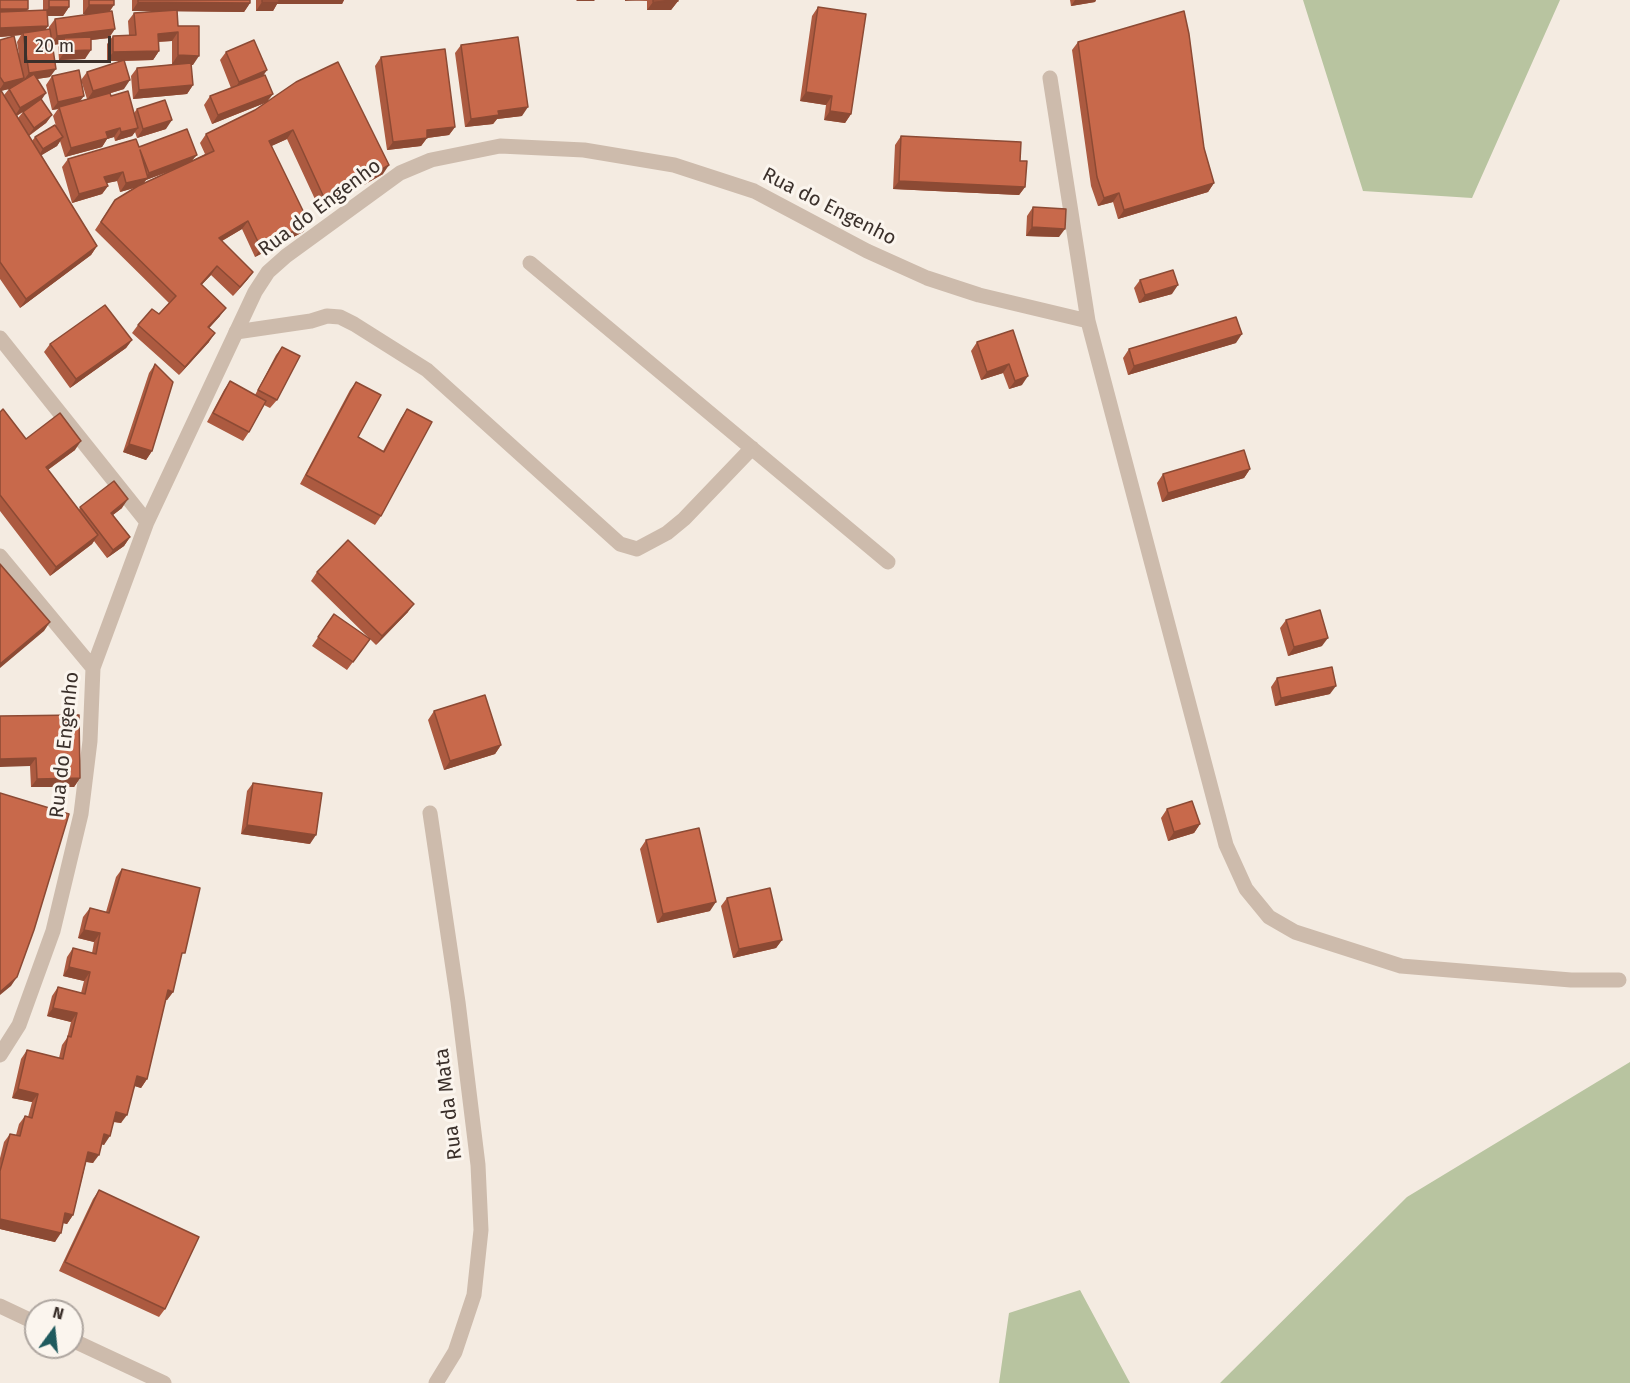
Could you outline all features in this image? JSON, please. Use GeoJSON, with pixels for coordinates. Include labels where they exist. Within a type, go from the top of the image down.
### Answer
{"type":"FeatureCollection","features":[{"type":"Feature","properties":{"kind":"street"},"geometry":{"type":"LineString","coordinates":[[1050,78],[1088,321],[1226,845],[1246,889],[1269,917],[1295,932],[1401,966],[1571,980],[1619,980]]}},
{"type":"Feature","properties":{"kind":"street","name":"Rua do Engenho"},"geometry":{"type":"LineString","coordinates":[[0,1055],[19,1025],[53,932],[81,814],[90,741],[93,668],[147,522],[255,292],[268,272],[286,256],[400,173],[431,160],[500,146],[584,150],[674,165],[754,191],[867,250],[927,278],[980,295],[1088,321]]}},
{"type":"Feature","properties":{"kind":"street"},"geometry":{"type":"LineString","coordinates":[[530,264],[888,562]]}},
{"type":"Feature","properties":{"kind":"street"},"geometry":{"type":"LineString","coordinates":[[236,332],[311,321],[327,316],[340,317],[354,324],[427,370],[620,544],[637,549],[667,533],[684,519],[752,448]]}},
{"type":"Feature","properties":{"kind":"street"},"geometry":{"type":"LineString","coordinates":[[0,338],[147,522]]}},
{"type":"Feature","properties":{"kind":"street"},"geometry":{"type":"LineString","coordinates":[[0,556],[93,668]]}},
{"type":"Feature","properties":{"kind":"street","name":"Rua da Mata"},"geometry":{"type":"LineString","coordinates":[[430,813],[458,1002],[478,1165],[482,1230],[474,1295],[455,1352],[436,1383]]}},
{"type":"Feature","properties":{"kind":"street"},"geometry":{"type":"LineString","coordinates":[[0,1306],[24,1317]]}},
{"type":"Feature","properties":{"kind":"street"},"geometry":{"type":"LineString","coordinates":[[84,1346],[164,1383]]}},
{"type":"Feature","properties":{"kind":"green space"},"geometry":{"type":"Polygon","coordinates":[[[1303,0],[1560,0],[1472,198],[1363,191],[1303,0]]]}},
{"type":"Feature","properties":{"kind":"green space"},"geometry":{"type":"Polygon","coordinates":[[[1630,1062],[1630,1383],[1220,1383],[1407,1197],[1630,1062]]]}},
{"type":"Feature","properties":{"kind":"green space"},"geometry":{"type":"Polygon","coordinates":[[[1080,1290],[1130,1383],[999,1383],[1009,1313],[1080,1290]]]}},
{"type":"Feature","properties":{"kind":"building"},"geometry":{"type":"Polygon","coordinates":[[[0,0],[28,0],[28,9],[0,9],[0,0]]]}},
{"type":"Feature","properties":{"kind":"building"},"geometry":{"type":"Polygon","coordinates":[[[49,0],[69,0],[69,7],[49,7],[49,0]]]}},
{"type":"Feature","properties":{"kind":"building"},"geometry":{"type":"Polygon","coordinates":[[[89,0],[114,0],[114,5],[89,5],[89,0]]]}},
{"type":"Feature","properties":{"kind":"building"},"geometry":{"type":"Polygon","coordinates":[[[138,0],[250,0],[250,3],[138,2],[138,0]]]}},
{"type":"Feature","properties":{"kind":"building"},"geometry":{"type":"Polygon","coordinates":[[[262,0],[279,0],[279,2],[262,2],[262,0]]]}},
{"type":"Feature","properties":{"kind":"building"},"geometry":{"type":"Polygon","coordinates":[[[653,0],[678,0],[678,1],[653,2],[653,0]]]}},
{"type":"Feature","properties":{"kind":"building"},"geometry":{"type":"Polygon","coordinates":[[[818,7],[866,14],[851,114],[830,111],[832,96],[806,92],[818,7]]]}},
{"type":"Feature","properties":{"kind":"building"},"geometry":{"type":"Polygon","coordinates":[[[47,10],[48,26],[0,28],[0,12],[47,10]]]}},
{"type":"Feature","properties":{"kind":"building"},"geometry":{"type":"Polygon","coordinates":[[[177,10],[178,26],[199,26],[199,56],[178,55],[178,32],[158,34],[159,51],[113,52],[113,36],[136,35],[134,13],[177,10]]]}},
{"type":"Feature","properties":{"kind":"building"},"geometry":{"type":"Polygon","coordinates":[[[112,11],[115,29],[57,36],[55,19],[112,11]]]}},
{"type":"Feature","properties":{"kind":"building"},"geometry":{"type":"Polygon","coordinates":[[[1184,11],[1204,148],[1214,183],[1124,210],[1119,193],[1104,198],[1097,177],[1078,42],[1184,11]]]}},
{"type":"Feature","properties":{"kind":"building"},"geometry":{"type":"Polygon","coordinates":[[[50,29],[56,69],[29,73],[23,33],[50,29]]]}},
{"type":"Feature","properties":{"kind":"building"},"geometry":{"type":"Polygon","coordinates":[[[14,36],[24,78],[4,83],[0,77],[0,40],[14,36]]]}},
{"type":"Feature","properties":{"kind":"building"},"geometry":{"type":"Polygon","coordinates":[[[91,37],[91,50],[65,51],[64,38],[91,37]]]}},
{"type":"Feature","properties":{"kind":"building"},"geometry":{"type":"Polygon","coordinates":[[[518,37],[528,107],[498,111],[499,115],[471,119],[461,45],[518,37]]]}},
{"type":"Feature","properties":{"kind":"building"},"geometry":{"type":"Polygon","coordinates":[[[254,40],[267,70],[239,82],[226,52],[254,40]]]}},
{"type":"Feature","properties":{"kind":"building"},"geometry":{"type":"Polygon","coordinates":[[[445,49],[455,127],[427,130],[427,138],[393,142],[381,57],[445,49]]]}},
{"type":"Feature","properties":{"kind":"building"},"geometry":{"type":"Polygon","coordinates":[[[124,60],[130,80],[93,91],[87,72],[124,60]]]}},
{"type":"Feature","properties":{"kind":"building"},"geometry":{"type":"Polygon","coordinates":[[[338,62],[389,165],[326,202],[293,130],[269,141],[309,223],[261,248],[248,221],[219,238],[253,272],[240,287],[217,266],[201,284],[226,308],[208,327],[215,333],[185,367],[138,325],[152,309],[159,314],[176,296],[101,222],[115,200],[138,186],[214,151],[206,134],[255,110],[296,82],[338,62]]]}},
{"type":"Feature","properties":{"kind":"building"},"geometry":{"type":"Polygon","coordinates":[[[191,63],[193,85],[139,90],[137,68],[191,63]]]}},
{"type":"Feature","properties":{"kind":"building"},"geometry":{"type":"Polygon","coordinates":[[[79,70],[84,96],[58,102],[52,76],[79,70]]]}},
{"type":"Feature","properties":{"kind":"building"},"geometry":{"type":"Polygon","coordinates":[[[34,74],[46,93],[20,108],[9,89],[34,74]]]}},
{"type":"Feature","properties":{"kind":"building"},"geometry":{"type":"Polygon","coordinates":[[[265,75],[273,94],[218,115],[210,96],[265,75]]]}},
{"type":"Feature","properties":{"kind":"building"},"geometry":{"type":"Polygon","coordinates":[[[0,89],[97,246],[26,299],[0,262],[0,89]]]}},
{"type":"Feature","properties":{"kind":"building"},"geometry":{"type":"Polygon","coordinates":[[[128,91],[138,128],[121,132],[120,128],[106,132],[108,138],[71,148],[59,107],[110,93],[111,96],[128,91]]]}},
{"type":"Feature","properties":{"kind":"building"},"geometry":{"type":"Polygon","coordinates":[[[41,99],[52,115],[34,128],[23,112],[41,99]]]}},
{"type":"Feature","properties":{"kind":"building"},"geometry":{"type":"Polygon","coordinates":[[[165,100],[172,120],[143,129],[137,109],[165,100]]]}},
{"type":"Feature","properties":{"kind":"building"},"geometry":{"type":"Polygon","coordinates":[[[55,125],[63,137],[43,149],[35,137],[55,125]]]}},
{"type":"Feature","properties":{"kind":"building"},"geometry":{"type":"Polygon","coordinates":[[[187,129],[197,155],[149,173],[140,150],[148,178],[126,183],[123,172],[104,177],[108,186],[79,194],[68,159],[136,139],[139,147],[187,129]]]}},
{"type":"Feature","properties":{"kind":"building"},"geometry":{"type":"Polygon","coordinates":[[[901,136],[1021,142],[1020,161],[1027,161],[1025,187],[899,181],[901,136]]]}},
{"type":"Feature","properties":{"kind":"building"},"geometry":{"type":"Polygon","coordinates":[[[1033,207],[1066,209],[1065,229],[1032,227],[1033,207]]]}},
{"type":"Feature","properties":{"kind":"building"},"geometry":{"type":"Polygon","coordinates":[[[1173,270],[1178,285],[1145,295],[1140,280],[1173,270]]]}},
{"type":"Feature","properties":{"kind":"building"},"geometry":{"type":"Polygon","coordinates":[[[105,305],[132,340],[76,379],[50,344],[105,305]]]}},
{"type":"Feature","properties":{"kind":"building"},"geometry":{"type":"Polygon","coordinates":[[[1236,317],[1242,334],[1134,366],[1129,349],[1236,317]]]}},
{"type":"Feature","properties":{"kind":"building"},"geometry":{"type":"Polygon","coordinates":[[[1013,330],[1028,376],[1015,381],[1009,364],[987,372],[977,342],[1013,330]]]}},
{"type":"Feature","properties":{"kind":"building"},"geometry":{"type":"Polygon","coordinates":[[[282,347],[300,356],[277,400],[258,390],[282,347]]]}},
{"type":"Feature","properties":{"kind":"building"},"geometry":{"type":"Polygon","coordinates":[[[155,364],[173,382],[152,451],[129,444],[155,364]]]}},
{"type":"Feature","properties":{"kind":"building"},"geometry":{"type":"Polygon","coordinates":[[[230,381],[266,401],[249,432],[213,413],[230,381]]]}},
{"type":"Feature","properties":{"kind":"building"},"geometry":{"type":"Polygon","coordinates":[[[356,382],[381,395],[358,437],[384,452],[407,409],[432,422],[381,516],[306,475],[356,382]]]}},
{"type":"Feature","properties":{"kind":"building"},"geometry":{"type":"Polygon","coordinates":[[[3,409],[26,439],[60,413],[81,441],[46,467],[98,535],[56,567],[0,495],[0,412],[3,409]]]}},
{"type":"Feature","properties":{"kind":"building"},"geometry":{"type":"Polygon","coordinates":[[[1244,450],[1250,469],[1168,493],[1163,474],[1244,450]]]}},
{"type":"Feature","properties":{"kind":"building"},"geometry":{"type":"Polygon","coordinates":[[[114,481],[128,499],[111,513],[130,537],[113,550],[80,507],[114,481]]]}},
{"type":"Feature","properties":{"kind":"building"},"geometry":{"type":"Polygon","coordinates":[[[348,540],[414,604],[382,636],[317,572],[348,540]]]}},
{"type":"Feature","properties":{"kind":"building"},"geometry":{"type":"Polygon","coordinates":[[[0,564],[50,622],[0,664],[0,564]]]}},
{"type":"Feature","properties":{"kind":"building"},"geometry":{"type":"Polygon","coordinates":[[[1320,610],[1328,638],[1294,647],[1286,620],[1320,610]]]}},
{"type":"Feature","properties":{"kind":"building"},"geometry":{"type":"Polygon","coordinates":[[[334,614],[370,639],[353,662],[318,637],[334,614]]]}},
{"type":"Feature","properties":{"kind":"building"},"geometry":{"type":"Polygon","coordinates":[[[1332,667],[1336,686],[1281,698],[1277,678],[1332,667]]]}},
{"type":"Feature","properties":{"kind":"building"},"geometry":{"type":"Polygon","coordinates":[[[485,695],[501,745],[450,761],[434,711],[485,695]]]}},
{"type":"Feature","properties":{"kind":"building"},"geometry":{"type":"Polygon","coordinates":[[[79,715],[80,778],[37,779],[36,758],[0,759],[0,716],[79,715]]]}},
{"type":"Feature","properties":{"kind":"building"},"geometry":{"type":"Polygon","coordinates":[[[253,783],[322,793],[316,835],[247,825],[253,783]]]}},
{"type":"Feature","properties":{"kind":"building"},"geometry":{"type":"Polygon","coordinates":[[[0,793],[69,814],[34,930],[17,977],[0,992],[0,793]]]}},
{"type":"Feature","properties":{"kind":"building"},"geometry":{"type":"Polygon","coordinates":[[[1192,801],[1200,824],[1174,832],[1167,809],[1192,801]]]}},
{"type":"Feature","properties":{"kind":"building"},"geometry":{"type":"Polygon","coordinates":[[[699,828],[716,902],[663,914],[646,840],[699,828]]]}},
{"type":"Feature","properties":{"kind":"building"},"geometry":{"type":"Polygon","coordinates":[[[122,869],[200,888],[185,953],[182,953],[173,992],[168,990],[147,1079],[137,1076],[127,1115],[116,1112],[110,1136],[104,1134],[99,1155],[88,1152],[73,1215],[65,1213],[61,1233],[0,1219],[0,1171],[10,1134],[20,1136],[25,1116],[32,1118],[38,1094],[18,1089],[27,1050],[63,1059],[68,1036],[71,1037],[77,1013],[53,1008],[58,987],[85,994],[90,972],[69,967],[73,948],[96,954],[100,933],[84,930],[90,908],[109,913],[122,869]]]}},
{"type":"Feature","properties":{"kind":"building"},"geometry":{"type":"Polygon","coordinates":[[[770,888],[782,940],[739,949],[727,898],[770,888]]]}},
{"type":"Feature","properties":{"kind":"building"},"geometry":{"type":"Polygon","coordinates":[[[99,1190],[199,1237],[165,1309],[65,1262],[99,1190]]]}}]}
